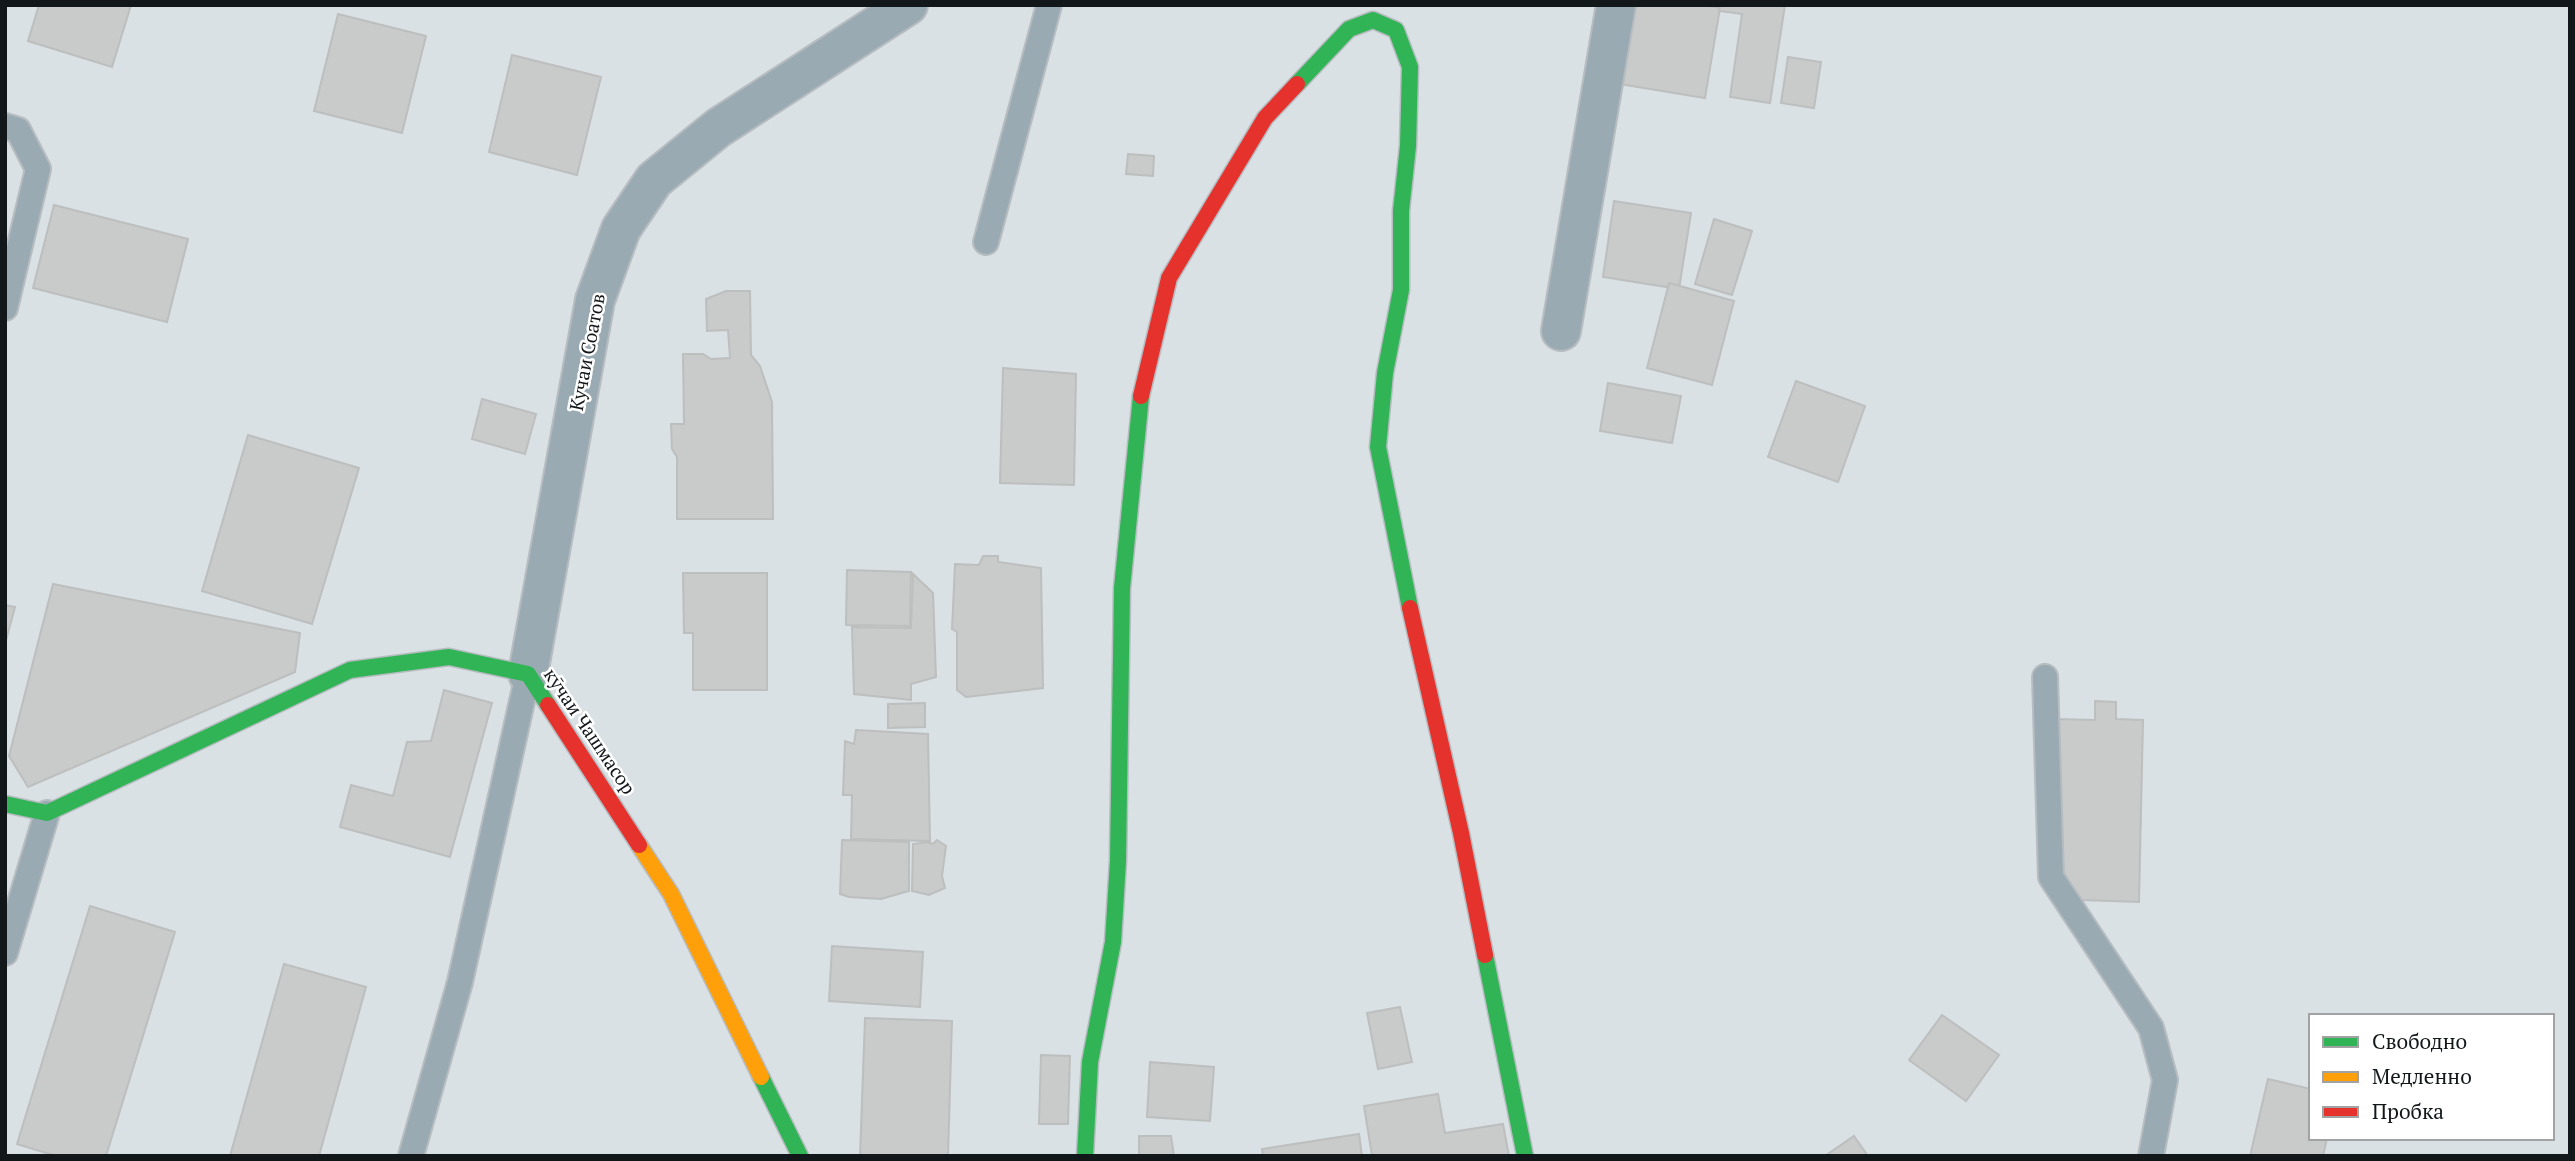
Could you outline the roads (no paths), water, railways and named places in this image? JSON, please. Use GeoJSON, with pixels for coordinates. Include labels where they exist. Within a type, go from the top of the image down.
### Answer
{"type":"FeatureCollection","features":[{"type":"Feature","properties":{"kind":"street","name":"Кучаи Соатов"},"geometry":{"type":"LineString","coordinates":[[528,674],[595,300],[621,229],[654,180],[719,128],[908,5]]}},
{"type":"Feature","properties":{"kind":"street"},"geometry":{"type":"LineString","coordinates":[[1561,331],[1616,5]]}},
{"type":"Feature","properties":{"kind":"street"},"geometry":{"type":"LineString","coordinates":[[1085,1156],[1090,1062],[1113,943],[1118,861],[1122,588],[1142,384],[1168,278],[1265,118],[1349,29],[1374,13],[1396,30],[1409,67],[1408,146],[1401,211],[1401,290],[1385,373],[1378,447],[1396,547],[1461,833],[1525,1156]]}},
{"type":"Feature","properties":{"kind":"street","name":"кӯчаи Чашмасор"},"geometry":{"type":"LineString","coordinates":[[47,813],[350,670],[449,657],[528,674],[671,894],[800,1156]]}},
{"type":"Feature","properties":{"kind":"street"},"geometry":{"type":"LineString","coordinates":[[5,804],[47,813]]}},
{"type":"Feature","properties":{"kind":"lane"},"geometry":{"type":"LineString","coordinates":[[986,242],[1049,5]]}},
{"type":"Feature","properties":{"kind":"lane"},"geometry":{"type":"LineString","coordinates":[[5,126],[18,130],[38,169],[5,309]]}},
{"type":"Feature","properties":{"kind":"lane"},"geometry":{"type":"LineString","coordinates":[[411,1156],[460,982],[528,674]]}},
{"type":"Feature","properties":{"kind":"lane"},"geometry":{"type":"LineString","coordinates":[[2045,677],[2052,877],[2151,1028],[2165,1080],[2151,1156]]}},
{"type":"Feature","properties":{"kind":"lane"},"geometry":{"type":"LineString","coordinates":[[5,953],[47,813]]}}]}
